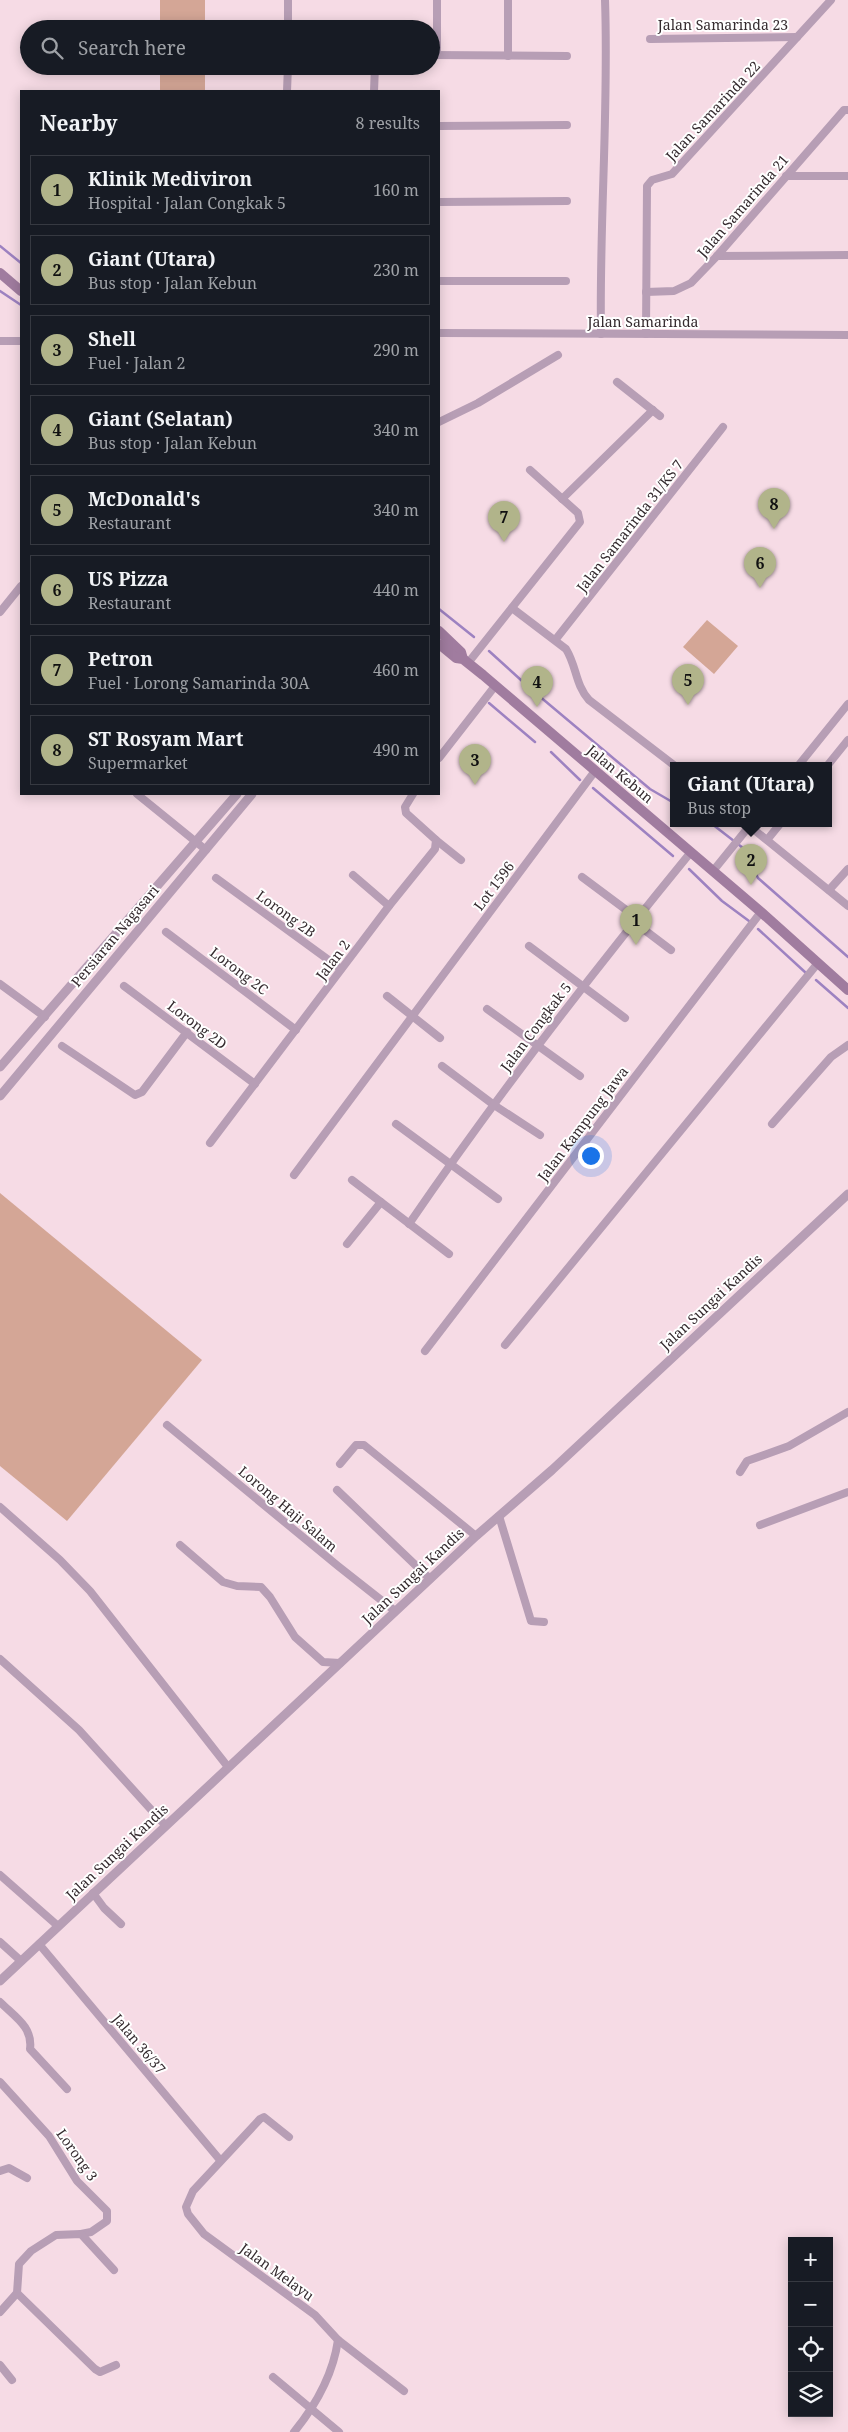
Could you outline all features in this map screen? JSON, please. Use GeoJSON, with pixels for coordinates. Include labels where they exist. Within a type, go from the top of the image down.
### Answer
{"type":"FeatureCollection","features":[{"type":"Feature","properties":{"kind":"main road"},"geometry":{"type":"LineString","coordinates":[[0,274],[20,290]]}},
{"type":"Feature","properties":{"kind":"main road","name":"Jalan Kebun"},"geometry":{"type":"LineString","coordinates":[[440,632],[461,652],[465,661]]}},
{"type":"Feature","properties":{"kind":"main road","name":"Jalan Kebun"},"geometry":{"type":"LineString","coordinates":[[440,645],[456,658],[465,661],[495,686],[761,912],[848,990]]}},
{"type":"Feature","properties":{"kind":"street"},"geometry":{"type":"LineString","coordinates":[[288,0],[288,20]]}},
{"type":"Feature","properties":{"kind":"street"},"geometry":{"type":"LineString","coordinates":[[436,20],[437,0]]}},
{"type":"Feature","properties":{"kind":"street"},"geometry":{"type":"LineString","coordinates":[[508,0],[508,56]]}},
{"type":"Feature","properties":{"kind":"street"},"geometry":{"type":"LineString","coordinates":[[601,328],[602,186],[605,140],[605,0]]}},
{"type":"Feature","properties":{"kind":"street","name":"Jalan Samarinda 22"},"geometry":{"type":"LineString","coordinates":[[646,334],[647,186],[652,180],[672,174],[831,0]]}},
{"type":"Feature","properties":{"kind":"street","name":"Jalan Samarinda 23"},"geometry":{"type":"LineString","coordinates":[[650,38],[798,37]]}},
{"type":"Feature","properties":{"kind":"street"},"geometry":{"type":"LineString","coordinates":[[440,55],[567,56]]}},
{"type":"Feature","properties":{"kind":"street"},"geometry":{"type":"LineString","coordinates":[[287,90],[288,75]]}},
{"type":"Feature","properties":{"kind":"street"},"geometry":{"type":"LineString","coordinates":[[374,90],[375,75]]}},
{"type":"Feature","properties":{"kind":"street","name":"Jalan Samarinda 21"},"geometry":{"type":"LineString","coordinates":[[646,292],[683,288],[691,283],[846,110]]}},
{"type":"Feature","properties":{"kind":"street"},"geometry":{"type":"LineString","coordinates":[[440,126],[567,125]]}},
{"type":"Feature","properties":{"kind":"street"},"geometry":{"type":"LineString","coordinates":[[786,176],[848,176]]}},
{"type":"Feature","properties":{"kind":"street"},"geometry":{"type":"LineString","coordinates":[[440,202],[567,201]]}},
{"type":"Feature","properties":{"kind":"street"},"geometry":{"type":"LineString","coordinates":[[717,256],[848,255]]}},
{"type":"Feature","properties":{"kind":"street"},"geometry":{"type":"LineString","coordinates":[[440,282],[566,281]]}},
{"type":"Feature","properties":{"kind":"street","name":"Jalan Samarinda"},"geometry":{"type":"LineString","coordinates":[[440,333],[601,328],[646,334],[848,335]]}},
{"type":"Feature","properties":{"kind":"street"},"geometry":{"type":"LineString","coordinates":[[0,341],[20,341]]}},
{"type":"Feature","properties":{"kind":"street"},"geometry":{"type":"LineString","coordinates":[[440,422],[478,403],[558,355]]}},
{"type":"Feature","properties":{"kind":"street"},"geometry":{"type":"LineString","coordinates":[[617,382],[660,416]]}},
{"type":"Feature","properties":{"kind":"street"},"geometry":{"type":"LineString","coordinates":[[562,499],[652,410]]}},
{"type":"Feature","properties":{"kind":"street","name":"Jalan Samarinda 31/KS 7"},"geometry":{"type":"LineString","coordinates":[[556,639],[723,427]]}},
{"type":"Feature","properties":{"kind":"street"},"geometry":{"type":"LineString","coordinates":[[465,661],[512,608],[579,525],[580,518],[578,513],[530,470]]}},
{"type":"Feature","properties":{"kind":"street"},"geometry":{"type":"LineString","coordinates":[[0,612],[20,587]]}},
{"type":"Feature","properties":{"kind":"street"},"geometry":{"type":"LineString","coordinates":[[512,608],[556,639],[571,658],[580,690],[589,700],[670,762]]}},
{"type":"Feature","properties":{"kind":"street"},"geometry":{"type":"LineString","coordinates":[[440,757],[495,686]]}},
{"type":"Feature","properties":{"kind":"street"},"geometry":{"type":"LineString","coordinates":[[801,762],[848,704]]}},
{"type":"Feature","properties":{"kind":"street"},"geometry":{"type":"LineString","coordinates":[[830,762],[848,740]]}},
{"type":"Feature","properties":{"kind":"street","name":"Lot 1596"},"geometry":{"type":"LineString","coordinates":[[294,1175],[595,771]]}},
{"type":"Feature","properties":{"kind":"street"},"geometry":{"type":"LineString","coordinates":[[138,795],[206,850]]}},
{"type":"Feature","properties":{"kind":"street","name":"Persiaran Nagasari"},"geometry":{"type":"LineString","coordinates":[[0,1067],[46,1017],[236,795]]}},
{"type":"Feature","properties":{"kind":"street","name":"Persiaran Nagasari"},"geometry":{"type":"LineString","coordinates":[[0,1096],[251,795]]}},
{"type":"Feature","properties":{"kind":"street"},"geometry":{"type":"LineString","coordinates":[[411,795],[405,807],[406,813],[461,860]]}},
{"type":"Feature","properties":{"kind":"street"},"geometry":{"type":"LineString","coordinates":[[713,871],[747,827]]}},
{"type":"Feature","properties":{"kind":"street"},"geometry":{"type":"LineString","coordinates":[[752,827],[848,906]]}},
{"type":"Feature","properties":{"kind":"street"},"geometry":{"type":"LineString","coordinates":[[767,840],[778,827]]}},
{"type":"Feature","properties":{"kind":"street","name":"Jalan 2"},"geometry":{"type":"LineString","coordinates":[[210,1143],[389,906],[435,849],[436,840]]}},
{"type":"Feature","properties":{"kind":"street","name":"Jalan Congkak 5"},"geometry":{"type":"LineString","coordinates":[[409,1224],[450,1164],[582,985],[691,852]]}},
{"type":"Feature","properties":{"kind":"street"},"geometry":{"type":"LineString","coordinates":[[829,890],[848,869]]}},
{"type":"Feature","properties":{"kind":"street"},"geometry":{"type":"LineString","coordinates":[[352,875],[389,906]]}},
{"type":"Feature","properties":{"kind":"street"},"geometry":{"type":"LineString","coordinates":[[582,877],[671,950]]}},
{"type":"Feature","properties":{"kind":"street","name":"Lorong 2B"},"geometry":{"type":"LineString","coordinates":[[216,878],[341,969]]}},
{"type":"Feature","properties":{"kind":"street","name":"Jalan Kampung Jawa"},"geometry":{"type":"LineString","coordinates":[[425,1351],[761,912]]}},
{"type":"Feature","properties":{"kind":"street","name":"Lorong 2C"},"geometry":{"type":"LineString","coordinates":[[166,932],[296,1030]]}},
{"type":"Feature","properties":{"kind":"street"},"geometry":{"type":"LineString","coordinates":[[529,946],[625,1018]]}},
{"type":"Feature","properties":{"kind":"street"},"geometry":{"type":"LineString","coordinates":[[505,1345],[818,962]]}},
{"type":"Feature","properties":{"kind":"street"},"geometry":{"type":"LineString","coordinates":[[0,984],[46,1017]]}},
{"type":"Feature","properties":{"kind":"street","name":"Lorong 2D"},"geometry":{"type":"LineString","coordinates":[[124,986],[255,1084]]}},
{"type":"Feature","properties":{"kind":"street"},"geometry":{"type":"LineString","coordinates":[[387,996],[440,1038]]}},
{"type":"Feature","properties":{"kind":"street"},"geometry":{"type":"LineString","coordinates":[[487,1009],[580,1076]]}},
{"type":"Feature","properties":{"kind":"street"},"geometry":{"type":"LineString","coordinates":[[62,1046],[135,1095],[142,1092],[187,1032]]}},
{"type":"Feature","properties":{"kind":"street"},"geometry":{"type":"LineString","coordinates":[[772,1124],[831,1056],[848,1045]]}},
{"type":"Feature","properties":{"kind":"street"},"geometry":{"type":"LineString","coordinates":[[442,1066],[494,1105],[540,1135]]}},
{"type":"Feature","properties":{"kind":"street"},"geometry":{"type":"LineString","coordinates":[[396,1124],[498,1199]]}},
{"type":"Feature","properties":{"kind":"street"},"geometry":{"type":"LineString","coordinates":[[352,1180],[449,1254]]}},
{"type":"Feature","properties":{"kind":"street","name":"Jalan Sungai Kandis"},"geometry":{"type":"LineString","coordinates":[[0,1982],[165,1825],[476,1536],[552,1470],[848,1194]]}},
{"type":"Feature","properties":{"kind":"street"},"geometry":{"type":"LineString","coordinates":[[347,1244],[381,1202]]}},
{"type":"Feature","properties":{"kind":"street"},"geometry":{"type":"LineString","coordinates":[[740,1472],[747,1462],[788,1446],[848,1412]]}},
{"type":"Feature","properties":{"kind":"street","name":"Lorong Haji Salam"},"geometry":{"type":"LineString","coordinates":[[167,1425],[396,1611]]}},
{"type":"Feature","properties":{"kind":"street"},"geometry":{"type":"LineString","coordinates":[[340,1464],[356,1445],[364,1445],[476,1536]]}},
{"type":"Feature","properties":{"kind":"street"},"geometry":{"type":"LineString","coordinates":[[336,1490],[430,1579]]}},
{"type":"Feature","properties":{"kind":"street"},"geometry":{"type":"LineString","coordinates":[[760,1525],[848,1492]]}},
{"type":"Feature","properties":{"kind":"street"},"geometry":{"type":"LineString","coordinates":[[0,1507],[60,1560],[90,1590],[228,1767]]}},
{"type":"Feature","properties":{"kind":"street"},"geometry":{"type":"LineString","coordinates":[[499,1516],[530,1621],[544,1622]]}},
{"type":"Feature","properties":{"kind":"street"},"geometry":{"type":"LineString","coordinates":[[180,1545],[223,1582],[237,1586],[261,1587],[270,1597],[295,1637],[323,1662],[340,1663]]}},
{"type":"Feature","properties":{"kind":"street"},"geometry":{"type":"LineString","coordinates":[[0,1659],[79,1730],[165,1825]]}},
{"type":"Feature","properties":{"kind":"street"},"geometry":{"type":"LineString","coordinates":[[0,1874],[58,1926]]}},
{"type":"Feature","properties":{"kind":"street"},"geometry":{"type":"LineString","coordinates":[[93,1893],[104,1908],[121,1924]]}},
{"type":"Feature","properties":{"kind":"street"},"geometry":{"type":"LineString","coordinates":[[0,1942],[21,1961]]}},
{"type":"Feature","properties":{"kind":"street","name":"Jalan 36/37"},"geometry":{"type":"LineString","coordinates":[[39,1944],[220,2160]]}},
{"type":"Feature","properties":{"kind":"street"},"geometry":{"type":"LineString","coordinates":[[0,2002],[27,2028],[31,2038],[30,2049],[67,2089]]}},
{"type":"Feature","properties":{"kind":"street","name":"Lorong 3"},"geometry":{"type":"LineString","coordinates":[[0,2082],[49,2136],[77,2181],[107,2211],[107,2221],[91,2232],[56,2235],[31,2251],[19,2264],[17,2293]]}},
{"type":"Feature","properties":{"kind":"street","name":"Jalan Melayu"},"geometry":{"type":"LineString","coordinates":[[289,2137],[264,2116],[260,2119],[220,2160],[187,2201],[188,2214],[204,2234],[315,2315],[338,2340],[404,2391]]}},
{"type":"Feature","properties":{"kind":"street"},"geometry":{"type":"LineString","coordinates":[[0,2171],[9,2168],[27,2178]]}},
{"type":"Feature","properties":{"kind":"street"},"geometry":{"type":"LineString","coordinates":[[81,2234],[114,2270]]}},
{"type":"Feature","properties":{"kind":"street"},"geometry":{"type":"LineString","coordinates":[[0,2312],[17,2293],[94,2369],[100,2372],[116,2365]]}},
{"type":"Feature","properties":{"kind":"street"},"geometry":{"type":"LineString","coordinates":[[294,2432],[311,2409],[331,2370],[338,2340]]}},
{"type":"Feature","properties":{"kind":"street"},"geometry":{"type":"LineString","coordinates":[[336,2353],[348,2348]]}},
{"type":"Feature","properties":{"kind":"street"},"geometry":{"type":"LineString","coordinates":[[0,2365],[12,2380]]}},
{"type":"Feature","properties":{"kind":"street"},"geometry":{"type":"LineString","coordinates":[[273,2378],[339,2432]]}},
{"type":"Feature","properties":{"kind":"shaded area"},"geometry":{"type":"Polygon","coordinates":[[[160,0],[205,0],[205,20],[160,20],[160,0]]]}},
{"type":"Feature","properties":{"kind":"shaded area"},"geometry":{"type":"Polygon","coordinates":[[[160,75],[205,75],[205,90],[160,90],[160,75]]]}},
{"type":"Feature","properties":{"kind":"shaded area"},"geometry":{"type":"Polygon","coordinates":[[[707,620],[738,646],[714,674],[683,647],[707,620]]]}},
{"type":"Feature","properties":{"kind":"shaded area"},"geometry":{"type":"Polygon","coordinates":[[[0,1193],[202,1360],[67,1521],[0,1466],[0,1193]]]}},
{"type":"Feature","properties":{"kind":"waterway"},"geometry":{"type":"LineString","coordinates":[[0,246],[20,262]]}},
{"type":"Feature","properties":{"kind":"waterway"},"geometry":{"type":"LineString","coordinates":[[0,291],[20,304]]}},
{"type":"Feature","properties":{"kind":"waterway"},"geometry":{"type":"LineString","coordinates":[[440,610],[474,637]]}},
{"type":"Feature","properties":{"kind":"waterway"},"geometry":{"type":"LineString","coordinates":[[489,651],[532,690],[650,789],[670,801]]}},
{"type":"Feature","properties":{"kind":"waterway"},"geometry":{"type":"LineString","coordinates":[[489,703],[535,742]]}},
{"type":"Feature","properties":{"kind":"waterway"},"geometry":{"type":"LineString","coordinates":[[551,752],[580,780]]}},
{"type":"Feature","properties":{"kind":"waterway"},"geometry":{"type":"LineString","coordinates":[[593,788],[673,856]]}},
{"type":"Feature","properties":{"kind":"waterway"},"geometry":{"type":"LineString","coordinates":[[716,827],[743,848],[758,878],[848,957]]}},
{"type":"Feature","properties":{"kind":"waterway"},"geometry":{"type":"LineString","coordinates":[[689,869],[722,901],[749,921]]}},
{"type":"Feature","properties":{"kind":"waterway"},"geometry":{"type":"LineString","coordinates":[[758,929],[806,973]]}},
{"type":"Feature","properties":{"kind":"waterway"},"geometry":{"type":"LineString","coordinates":[[816,980],[848,1008]]}},
{"type":"Feature","properties":{"kind":"place","name":"ST Rosyam Mart"},"geometry":{"type":"Point","coordinates":[774,529]}},
{"type":"Feature","properties":{"kind":"place","name":"Petron"},"geometry":{"type":"Point","coordinates":[504,542]}},
{"type":"Feature","properties":{"kind":"place","name":"US Pizza"},"geometry":{"type":"Point","coordinates":[760,588]}},
{"type":"Feature","properties":{"kind":"place","name":"McDonald's"},"geometry":{"type":"Point","coordinates":[688,705]}},
{"type":"Feature","properties":{"kind":"place","name":"Giant (Selatan)"},"geometry":{"type":"Point","coordinates":[537,707]}},
{"type":"Feature","properties":{"kind":"place","name":"Shell"},"geometry":{"type":"Point","coordinates":[475,785]}},
{"type":"Feature","properties":{"kind":"place","name":"Giant (Utara)"},"geometry":{"type":"Point","coordinates":[751,885]}},
{"type":"Feature","properties":{"kind":"place","name":"Klinik Mediviron"},"geometry":{"type":"Point","coordinates":[636,945]}}]}
